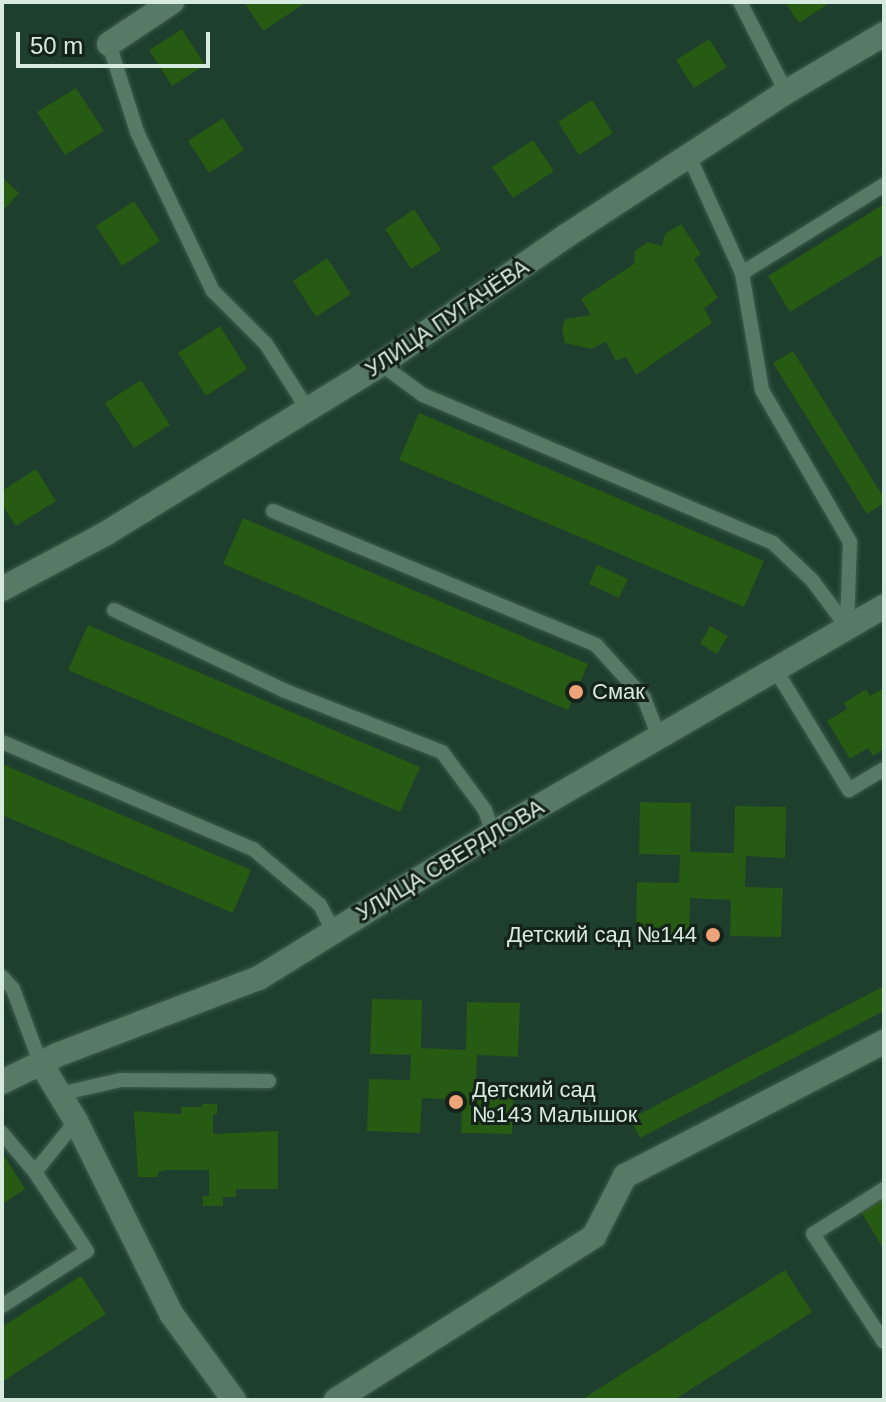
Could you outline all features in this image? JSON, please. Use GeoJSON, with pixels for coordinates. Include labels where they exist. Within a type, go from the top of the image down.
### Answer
{"type":"FeatureCollection","features":[{"type":"Feature","properties":{"kind":"street"},"geometry":{"type":"LineString","coordinates":[[109,44],[172,2]]}},
{"type":"Feature","properties":{"kind":"street","name":"УЛИЦА ПУГАЧЁВА"},"geometry":{"type":"LineString","coordinates":[[2,589],[105,534],[308,410],[786,92],[884,34]]}},
{"type":"Feature","properties":{"kind":"street","name":"УЛИЦА СВЕРДЛОВА"},"geometry":{"type":"LineString","coordinates":[[2,1082],[40,1062],[259,978],[493,833],[884,606]]}},
{"type":"Feature","properties":{"kind":"street"},"geometry":{"type":"LineString","coordinates":[[336,1400],[594,1236],[625,1176],[884,1042]]}},
{"type":"Feature","properties":{"kind":"street"},"geometry":{"type":"LineString","coordinates":[[40,1062],[76,1121],[172,1315],[234,1400]]}},
{"type":"Feature","properties":{"kind":"lane"},"geometry":{"type":"LineString","coordinates":[[740,2],[786,92]]}},
{"type":"Feature","properties":{"kind":"lane"},"geometry":{"type":"LineString","coordinates":[[109,44],[137,132],[213,291],[266,344],[308,410]]}},
{"type":"Feature","properties":{"kind":"lane"},"geometry":{"type":"LineString","coordinates":[[689,156],[742,273],[762,390],[850,542],[847,627]]}},
{"type":"Feature","properties":{"kind":"lane"},"geometry":{"type":"LineString","coordinates":[[742,273],[884,185]]}},
{"type":"Feature","properties":{"kind":"lane"},"geometry":{"type":"LineString","coordinates":[[381,364],[423,395],[773,543],[812,580],[847,627]]}},
{"type":"Feature","properties":{"kind":"lane"},"geometry":{"type":"LineString","coordinates":[[273,511],[596,645],[644,698],[659,737]]}},
{"type":"Feature","properties":{"kind":"lane"},"geometry":{"type":"LineString","coordinates":[[114,610],[283,690],[442,752],[485,810],[493,833]]}},
{"type":"Feature","properties":{"kind":"lane"},"geometry":{"type":"LineString","coordinates":[[775,669],[849,790],[884,769]]}},
{"type":"Feature","properties":{"kind":"lane"},"geometry":{"type":"LineString","coordinates":[[2,742],[253,849],[320,905],[333,930]]}},
{"type":"Feature","properties":{"kind":"lane"},"geometry":{"type":"LineString","coordinates":[[2,977],[13,989],[40,1062]]}},
{"type":"Feature","properties":{"kind":"lane"},"geometry":{"type":"LineString","coordinates":[[59,1094],[121,1080],[269,1081]]}},
{"type":"Feature","properties":{"kind":"lane"},"geometry":{"type":"LineString","coordinates":[[35,1172],[76,1121]]}},
{"type":"Feature","properties":{"kind":"lane"},"geometry":{"type":"LineString","coordinates":[[2,1133],[35,1172],[87,1251],[2,1306]]}},
{"type":"Feature","properties":{"kind":"lane"},"geometry":{"type":"LineString","coordinates":[[884,1189],[813,1234],[884,1342]]}},
{"type":"Feature","properties":{"kind":"building"},"geometry":{"type":"Polygon","coordinates":[[[244,2],[307,2],[263,31],[244,2]]]}},
{"type":"Feature","properties":{"kind":"building"},"geometry":{"type":"Polygon","coordinates":[[[785,2],[831,2],[799,23],[785,2]]]}},
{"type":"Feature","properties":{"kind":"building"},"geometry":{"type":"Polygon","coordinates":[[[182,29],[205,65],[172,86],[149,50],[182,29]]]}},
{"type":"Feature","properties":{"kind":"building"},"geometry":{"type":"Polygon","coordinates":[[[709,39],[727,67],[694,88],[676,60],[709,39]]]}},
{"type":"Feature","properties":{"kind":"building"},"geometry":{"type":"Polygon","coordinates":[[[76,88],[104,131],[65,155],[37,112],[76,88]]]}},
{"type":"Feature","properties":{"kind":"building"},"geometry":{"type":"Polygon","coordinates":[[[592,100],[613,133],[579,155],[558,122],[592,100]]]}},
{"type":"Feature","properties":{"kind":"building"},"geometry":{"type":"Polygon","coordinates":[[[223,118],[244,150],[209,173],[188,141],[223,118]]]}},
{"type":"Feature","properties":{"kind":"building"},"geometry":{"type":"Polygon","coordinates":[[[533,140],[554,171],[513,198],[492,167],[533,140]]]}},
{"type":"Feature","properties":{"kind":"building"},"geometry":{"type":"Polygon","coordinates":[[[2,177],[19,193],[2,212],[2,177]]]}},
{"type":"Feature","properties":{"kind":"building"},"geometry":{"type":"Polygon","coordinates":[[[134,201],[160,241],[122,266],[96,226],[134,201]]]}},
{"type":"Feature","properties":{"kind":"building"},"geometry":{"type":"Polygon","coordinates":[[[884,204],[884,254],[790,312],[768,276],[884,204]]]}},
{"type":"Feature","properties":{"kind":"building"},"geometry":{"type":"Polygon","coordinates":[[[414,209],[441,250],[411,269],[385,229],[414,209]]]}},
{"type":"Feature","properties":{"kind":"building"},"geometry":{"type":"Polygon","coordinates":[[[681,224],[701,254],[694,259],[718,298],[704,308],[712,323],[636,375],[626,357],[616,361],[606,342],[591,349],[565,343],[562,328],[565,319],[591,315],[581,299],[634,264],[635,251],[648,242],[662,246],[665,234],[681,224]]]}},
{"type":"Feature","properties":{"kind":"building"},"geometry":{"type":"Polygon","coordinates":[[[327,258],[351,294],[316,317],[293,281],[327,258]]]}},
{"type":"Feature","properties":{"kind":"building"},"geometry":{"type":"Polygon","coordinates":[[[220,326],[247,369],[206,396],[178,353],[220,326]]]}},
{"type":"Feature","properties":{"kind":"building"},"geometry":{"type":"Polygon","coordinates":[[[793,351],[884,498],[884,503],[867,514],[773,363],[793,351]]]}},
{"type":"Feature","properties":{"kind":"building"},"geometry":{"type":"Polygon","coordinates":[[[141,380],[170,425],[134,448],[105,403],[141,380]]]}},
{"type":"Feature","properties":{"kind":"building"},"geometry":{"type":"Polygon","coordinates":[[[419,413],[764,561],[744,607],[399,460],[419,413]]]}},
{"type":"Feature","properties":{"kind":"building"},"geometry":{"type":"Polygon","coordinates":[[[36,469],[56,501],[16,526],[2,505],[2,491],[36,469]]]}},
{"type":"Feature","properties":{"kind":"building"},"geometry":{"type":"Polygon","coordinates":[[[243,518],[588,664],[568,710],[223,564],[243,518]]]}},
{"type":"Feature","properties":{"kind":"building"},"geometry":{"type":"Polygon","coordinates":[[[597,565],[628,579],[619,598],[589,584],[597,565]]]}},
{"type":"Feature","properties":{"kind":"building"},"geometry":{"type":"Polygon","coordinates":[[[88,625],[420,767],[400,812],[68,670],[88,625]]]}},
{"type":"Feature","properties":{"kind":"building"},"geometry":{"type":"Polygon","coordinates":[[[710,626],[728,636],[717,654],[700,644],[710,626]]]}},
{"type":"Feature","properties":{"kind":"building"},"geometry":{"type":"Polygon","coordinates":[[[884,688],[884,749],[873,756],[868,748],[850,759],[827,721],[847,709],[844,703],[866,689],[870,696],[884,688]]]}},
{"type":"Feature","properties":{"kind":"building"},"geometry":{"type":"Polygon","coordinates":[[[2,764],[251,870],[233,913],[2,815],[2,764]]]}},
{"type":"Feature","properties":{"kind":"building"},"geometry":{"type":"Polygon","coordinates":[[[640,802],[691,803],[690,852],[734,853],[735,806],[786,807],[785,858],[746,856],[745,887],[783,888],[781,937],[730,936],[731,900],[690,898],[689,936],[636,934],[637,882],[679,883],[680,855],[639,854],[640,802]]]}},
{"type":"Feature","properties":{"kind":"building"},"geometry":{"type":"Polygon","coordinates":[[[884,986],[884,1011],[640,1138],[630,1119],[884,986]]]}},
{"type":"Feature","properties":{"kind":"building"},"geometry":{"type":"Polygon","coordinates":[[[372,999],[422,1000],[421,1048],[466,1050],[467,1002],[520,1003],[518,1057],[477,1055],[476,1084],[514,1085],[512,1134],[461,1133],[462,1100],[422,1098],[420,1133],[367,1131],[369,1079],[410,1080],[411,1055],[370,1054],[372,999]]]}},
{"type":"Feature","properties":{"kind":"building"},"geometry":{"type":"Polygon","coordinates":[[[202,1104],[217,1104],[217,1114],[213,1114],[213,1134],[278,1131],[278,1189],[236,1189],[236,1197],[223,1197],[223,1206],[203,1206],[203,1196],[209,1196],[209,1170],[167,1170],[158,1172],[158,1177],[138,1177],[134,1111],[181,1114],[181,1107],[202,1107],[202,1104]]]}},
{"type":"Feature","properties":{"kind":"building"},"geometry":{"type":"Polygon","coordinates":[[[2,1152],[25,1189],[2,1204],[2,1152]]]}},
{"type":"Feature","properties":{"kind":"building"},"geometry":{"type":"Polygon","coordinates":[[[884,1196],[884,1250],[860,1210],[884,1196]]]}},
{"type":"Feature","properties":{"kind":"building"},"geometry":{"type":"Polygon","coordinates":[[[785,1270],[812,1312],[674,1400],[581,1400],[785,1270]]]}},
{"type":"Feature","properties":{"kind":"building"},"geometry":{"type":"Polygon","coordinates":[[[81,1276],[106,1314],[2,1382],[2,1327],[81,1276]]]}},
{"type":"Feature","properties":{"kind":"place","name":"Смак"},"geometry":{"type":"Point","coordinates":[576,692]}},
{"type":"Feature","properties":{"kind":"place","name":"Детский сад №144"},"geometry":{"type":"Point","coordinates":[713,935]}},
{"type":"Feature","properties":{"kind":"place","name":"Детский сад №143 Малышок"},"geometry":{"type":"Point","coordinates":[456,1102]}}]}
